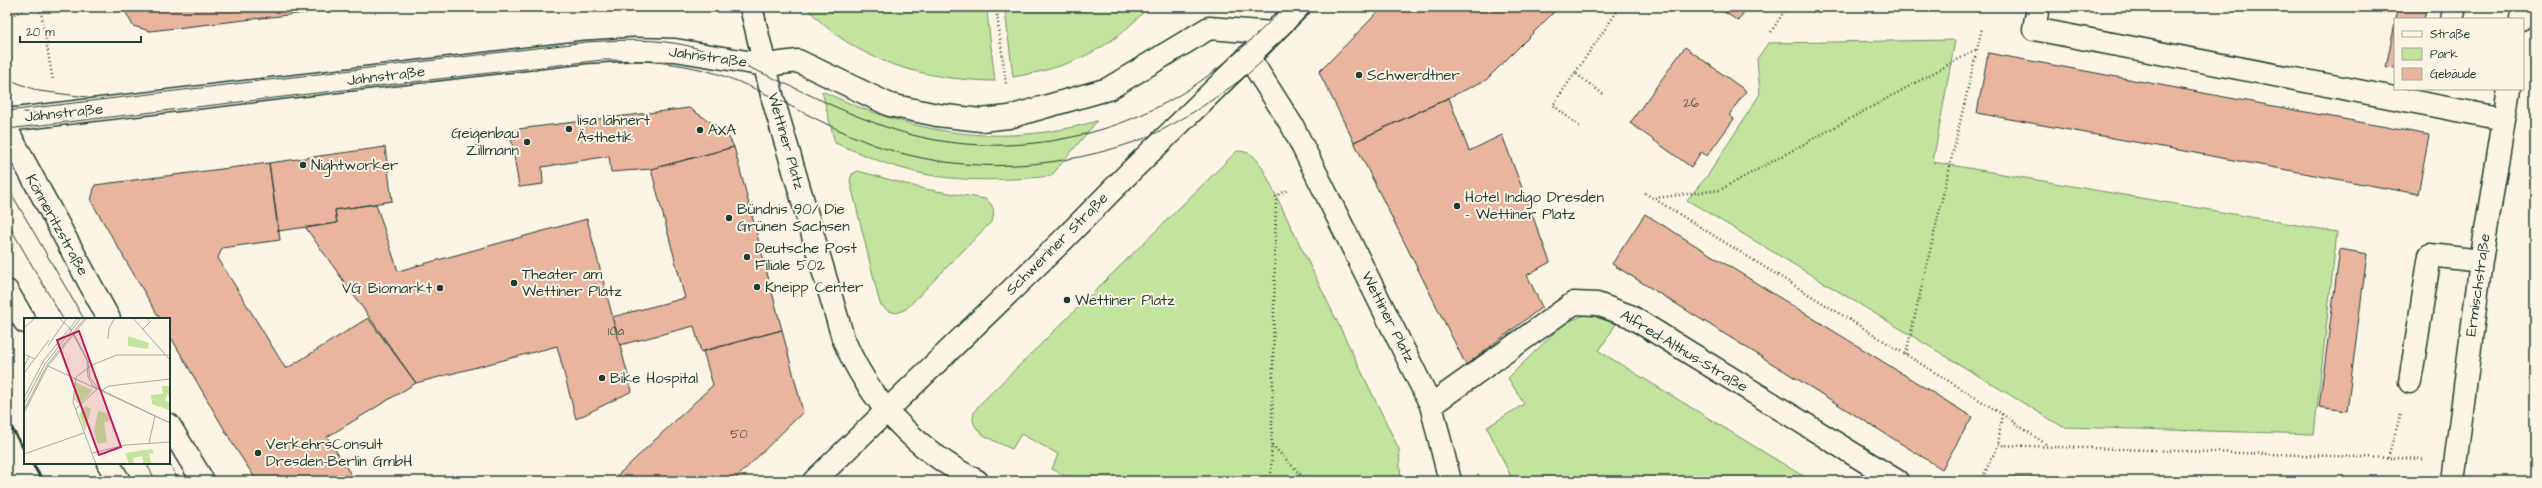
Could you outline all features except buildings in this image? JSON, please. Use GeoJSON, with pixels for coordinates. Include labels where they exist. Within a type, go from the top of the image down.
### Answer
{"type":"FeatureCollection","features":[{"type":"Feature","properties":{"kind":"street","name":"Wettiner Platz"},"geometry":{"type":"LineString","coordinates":[[751,7],[765,65],[843,338],[855,366],[885,410],[913,437],[950,467],[977,481]]}},
{"type":"Feature","properties":{"kind":"street","name":"Schweriner Straße"},"geometry":{"type":"LineString","coordinates":[[814,481],[885,410],[1060,243],[1299,7]]}},
{"type":"Feature","properties":{"kind":"street"},"geometry":{"type":"LineString","coordinates":[[2038,7],[2034,29],[2394,90]]}},
{"type":"Feature","properties":{"kind":"street"},"geometry":{"type":"LineString","coordinates":[[2452,18],[2455,7]]}},
{"type":"Feature","properties":{"kind":"street"},"geometry":{"type":"LineString","coordinates":[[2521,18],[2523,7]]}},
{"type":"Feature","properties":{"kind":"street"},"geometry":{"type":"LineString","coordinates":[[765,65],[798,61],[890,105],[937,115],[981,120],[1009,117],[1108,89],[1208,28],[1273,33]]}},
{"type":"Feature","properties":{"kind":"street","name":"Jahnstraße"},"geometry":{"type":"LineString","coordinates":[[7,120],[592,52],[634,49],[674,50],[765,65]]}},
{"type":"Feature","properties":{"kind":"street","name":"Wettiner Platz"},"geometry":{"type":"LineString","coordinates":[[1248,56],[1293,128],[1431,404],[1450,481]]}},
{"type":"Feature","properties":{"kind":"street"},"geometry":{"type":"LineString","coordinates":[[2396,90],[2437,97],[2504,119]]}},
{"type":"Feature","properties":{"kind":"street","name":"Ermischstraße"},"geometry":{"type":"LineString","coordinates":[[2454,471],[2481,261],[2509,90]]}},
{"type":"Feature","properties":{"kind":"street","name":"Könneritzstraße"},"geometry":{"type":"LineString","coordinates":[[7,130],[108,318]]}},
{"type":"Feature","properties":{"kind":"street"},"geometry":{"type":"LineString","coordinates":[[2410,382],[2430,255],[2481,261]]}},
{"type":"Feature","properties":{"kind":"street"},"geometry":{"type":"LineString","coordinates":[[7,291],[24,320]]}},
{"type":"Feature","properties":{"kind":"street","name":"Alfred-Althus-Straße"},"geometry":{"type":"LineString","coordinates":[[1431,404],[1574,303],[1597,304],[1630,316],[1897,481]]}},
{"type":"Feature","properties":{"kind":"street"},"geometry":{"type":"LineString","coordinates":[[170,427],[203,481]]}},
{"type":"Feature","properties":{"kind":"street"},"geometry":{"type":"LineString","coordinates":[[109,464],[119,481]]}},
{"type":"Feature","properties":{"kind":"path"},"geometry":{"type":"LineString","coordinates":[[7,17],[31,7]]}},
{"type":"Feature","properties":{"kind":"path"},"geometry":{"type":"LineString","coordinates":[[40,7],[59,114]]}},
{"type":"Feature","properties":{"kind":"path"},"geometry":{"type":"LineString","coordinates":[[996,7],[1009,117]]}},
{"type":"Feature","properties":{"kind":"path"},"geometry":{"type":"LineString","coordinates":[[1580,127],[1553,105],[1620,7]]}},
{"type":"Feature","properties":{"kind":"path"},"geometry":{"type":"LineString","coordinates":[[1771,32],[1787,7]]}},
{"type":"Feature","properties":{"kind":"path"},"geometry":{"type":"LineString","coordinates":[[1906,354],[1982,28]]}},
{"type":"Feature","properties":{"kind":"path"},"geometry":{"type":"LineString","coordinates":[[1655,198],[1720,190],[1977,49]]}},
{"type":"Feature","properties":{"kind":"path"},"geometry":{"type":"LineString","coordinates":[[1575,73],[1603,94]]}},
{"type":"Feature","properties":{"kind":"path"},"geometry":{"type":"LineString","coordinates":[[1271,481],[1276,196],[1317,176]]}},
{"type":"Feature","properties":{"kind":"path"},"geometry":{"type":"LineString","coordinates":[[1645,193],[2002,414],[2048,446]]}},
{"type":"Feature","properties":{"kind":"path"},"geometry":{"type":"LineString","coordinates":[[2388,457],[2410,382]]}},
{"type":"Feature","properties":{"kind":"path"},"geometry":{"type":"LineString","coordinates":[[1981,481],[1998,445],[2002,414]]}},
{"type":"Feature","properties":{"kind":"path"},"geometry":{"type":"LineString","coordinates":[[1271,445],[1305,479]]}},
{"type":"Feature","properties":{"kind":"path"},"geometry":{"type":"LineString","coordinates":[[1998,445],[2388,457],[2454,471]]}},
{"type":"Feature","properties":{"kind":"green space"},"geometry":{"type":"Polygon","coordinates":[[[806,7],[926,7],[951,12],[987,12],[995,81],[942,77],[917,72],[892,64],[846,42],[825,26],[806,7]]]}},
{"type":"Feature","properties":{"kind":"green space"},"geometry":{"type":"Polygon","coordinates":[[[1017,7],[1148,7],[1119,35],[1104,46],[1087,55],[1052,68],[1013,77],[1005,10],[1017,7]]]}},
{"type":"Feature","properties":{"kind":"green space"},"geometry":{"type":"Polygon","coordinates":[[[1955,40],[1933,162],[2337,232],[2314,434],[2063,427],[1687,200],[1708,175],[1760,94],[1757,59],[1768,43],[1955,40]]]}},
{"type":"Feature","properties":{"kind":"green space"},"geometry":{"type":"Polygon","coordinates":[[[822,91],[856,106],[890,118],[923,127],[957,133],[991,135],[1025,134],[1061,130],[1097,121],[1051,176],[995,180],[958,179],[922,174],[895,167],[835,143],[822,91]]]}},
{"type":"Feature","properties":{"kind":"green space"},"geometry":{"type":"Polygon","coordinates":[[[1237,151],[1248,153],[1253,156],[1267,177],[1399,449],[1401,481],[1074,481],[1052,469],[1058,454],[1021,434],[1012,449],[982,434],[973,422],[974,414],[978,406],[1237,151]]]}},
{"type":"Feature","properties":{"kind":"green space"},"geometry":{"type":"Polygon","coordinates":[[[858,171],[924,189],[986,199],[991,204],[993,209],[992,221],[906,309],[897,313],[888,311],[880,304],[850,181],[852,174],[858,171]]]}},
{"type":"Feature","properties":{"kind":"green space"},"geometry":{"type":"Polygon","coordinates":[[[1587,314],[1616,324],[1599,351],[1811,481],[1513,481],[1487,427],[1524,404],[1508,378],[1563,324],[1587,314]]]}},
{"type":"Feature","properties":{"kind":"tram line"},"geometry":{"type":"LineString","coordinates":[[7,111],[587,42],[638,40],[676,43],[715,54],[739,63],[861,118],[922,137],[959,143],[996,145],[1034,143],[1071,137],[1108,127],[1143,114],[1176,97],[1205,78],[1233,56],[1284,7]]}},
{"type":"Feature","properties":{"kind":"tram line"},"geometry":{"type":"LineString","coordinates":[[7,129],[602,60],[631,60],[675,64],[718,74],[738,81],[852,136],[905,154],[938,161],[971,165],[1038,163],[1105,151],[1137,141],[1163,130],[1215,98],[1249,73],[1314,7]]}},
{"type":"Feature","properties":{"kind":"tram line"},"geometry":{"type":"LineString","coordinates":[[7,79],[39,91],[87,97]]}},
{"type":"Feature","properties":{"kind":"tram line"},"geometry":{"type":"LineString","coordinates":[[24,112],[72,118]]}},
{"type":"Feature","properties":{"kind":"tram line"},"geometry":{"type":"LineString","coordinates":[[7,186],[83,318]]}},
{"type":"Feature","properties":{"kind":"tram line"},"geometry":{"type":"LineString","coordinates":[[7,222],[62,318]]}},
{"type":"Feature","properties":{"kind":"tram line"},"geometry":{"type":"LineString","coordinates":[[147,464],[156,481]]}},
{"type":"Feature","properties":{"kind":"tram line"},"geometry":{"type":"LineString","coordinates":[[170,464],[179,481]]}},
{"type":"Feature","properties":{"kind":"railway"},"geometry":{"type":"LineString","coordinates":[[7,420],[24,449]]}},
{"type":"Feature","properties":{"kind":"railway"},"geometry":{"type":"LineString","coordinates":[[33,464],[43,481]]}},
{"type":"Feature","properties":{"kind":"place","name":"Schwerdtner"},"geometry":{"type":"Point","coordinates":[1359,75]}},
{"type":"Feature","properties":{"kind":"place","name":"lisa lähnert Ästhetik"},"geometry":{"type":"Point","coordinates":[569,129]}},
{"type":"Feature","properties":{"kind":"place","name":"AXA"},"geometry":{"type":"Point","coordinates":[700,130]}},
{"type":"Feature","properties":{"kind":"place","name":"Geigenbau Zillmann"},"geometry":{"type":"Point","coordinates":[527,142]}},
{"type":"Feature","properties":{"kind":"place","name":"Nightworker"},"geometry":{"type":"Point","coordinates":[303,165]}},
{"type":"Feature","properties":{"kind":"place","name":"Hotel Indigo Dresden - Wettiner Platz"},"geometry":{"type":"Point","coordinates":[1457,206]}},
{"type":"Feature","properties":{"kind":"place","name":"Bündnis 90/ Die Grünen Sachsen"},"geometry":{"type":"Point","coordinates":[729,218]}},
{"type":"Feature","properties":{"kind":"place","name":"Deutsche Post Filiale 502"},"geometry":{"type":"Point","coordinates":[747,257]}},
{"type":"Feature","properties":{"kind":"place","name":"Theater am Wettiner Platz"},"geometry":{"type":"Point","coordinates":[514,283]}},
{"type":"Feature","properties":{"kind":"place","name":"Kneipp Center"},"geometry":{"type":"Point","coordinates":[757,287]}},
{"type":"Feature","properties":{"kind":"place","name":"VG Biomarkt"},"geometry":{"type":"Point","coordinates":[440,288]}},
{"type":"Feature","properties":{"kind":"place","name":"Wettiner Platz"},"geometry":{"type":"Point","coordinates":[1067,300]}},
{"type":"Feature","properties":{"kind":"place","name":"Bike Hospital"},"geometry":{"type":"Point","coordinates":[602,378]}},
{"type":"Feature","properties":{"kind":"place","name":"VerkehrsConsult Dresden-Berlin GmbH"},"geometry":{"type":"Point","coordinates":[258,453]}}]}
